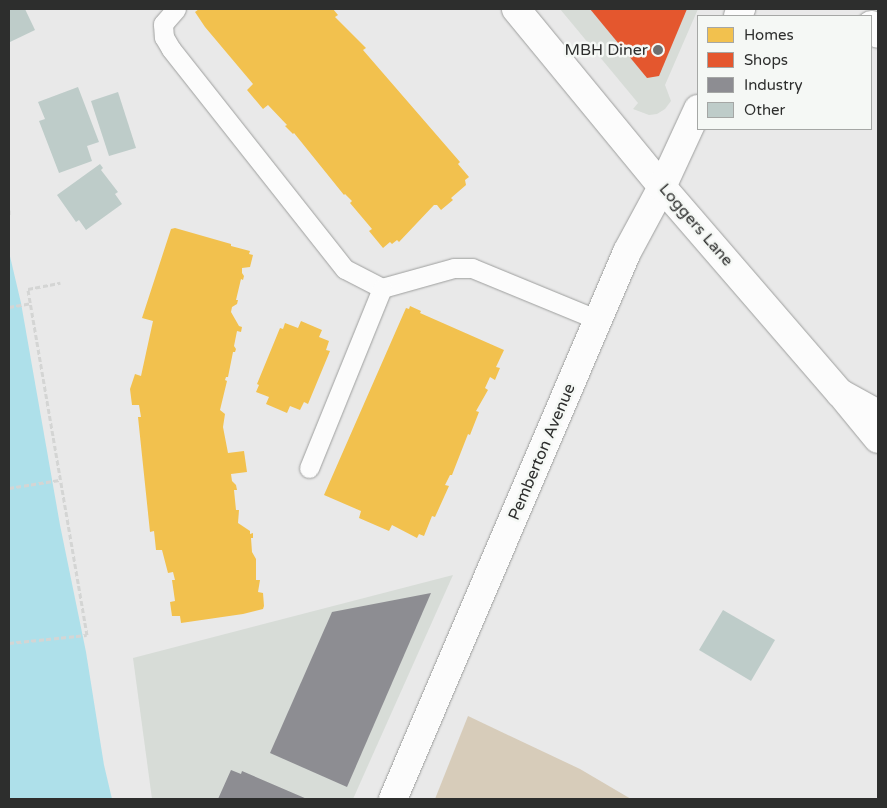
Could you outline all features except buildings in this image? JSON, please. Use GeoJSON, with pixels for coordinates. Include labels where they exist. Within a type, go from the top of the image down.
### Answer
{"type":"FeatureCollection","features":[{"type":"Feature","properties":{"kind":"street","name":"Loggers Lane"},"geometry":{"type":"LineString","coordinates":[[516,9],[662,187],[878,439]]}},
{"type":"Feature","properties":{"kind":"street","name":"Pemberton Avenue"},"geometry":{"type":"LineString","coordinates":[[393,799],[628,252],[662,187],[697,111]]}},
{"type":"Feature","properties":{"kind":"street"},"geometry":{"type":"LineString","coordinates":[[840,393],[878,414]]}},
{"type":"Feature","properties":{"kind":"lane"},"geometry":{"type":"LineString","coordinates":[[176,9],[163,24],[164,37],[171,49],[345,269],[382,288],[454,268],[472,268],[598,320]]}},
{"type":"Feature","properties":{"kind":"lane"},"geometry":{"type":"LineString","coordinates":[[309,468],[382,288]]}},
{"type":"Feature","properties":{"kind":"path"},"geometry":{"type":"LineString","coordinates":[[9,210],[9,217]]}},
{"type":"Feature","properties":{"kind":"path"},"geometry":{"type":"LineString","coordinates":[[9,643],[87,635],[28,289],[60,282]]}},
{"type":"Feature","properties":{"kind":"path"},"geometry":{"type":"LineString","coordinates":[[9,308],[31,303]]}},
{"type":"Feature","properties":{"kind":"path"},"geometry":{"type":"LineString","coordinates":[[9,488],[60,480]]}},
{"type":"Feature","properties":{"kind":"shaded area"},"geometry":{"type":"Polygon","coordinates":[[[560,9],[698,9],[665,85],[671,101],[665,109],[657,114],[649,115],[633,109],[638,103],[560,9]]]}},
{"type":"Feature","properties":{"kind":"shaded area"},"geometry":{"type":"Polygon","coordinates":[[[453,575],[353,799],[152,799],[133,658],[453,575]]]}},
{"type":"Feature","properties":{"kind":"shaded area"},"geometry":{"type":"Polygon","coordinates":[[[468,716],[580,769],[631,799],[435,799],[468,716]]]}},
{"type":"Feature","properties":{"kind":"water"},"geometry":{"type":"Polygon","coordinates":[[[9,252],[21,303],[60,525],[86,652],[104,765],[112,799],[9,799],[9,252]]]}},
{"type":"Feature","properties":{"kind":"place","name":"MBH Diner"},"geometry":{"type":"Point","coordinates":[658,50]}}]}
